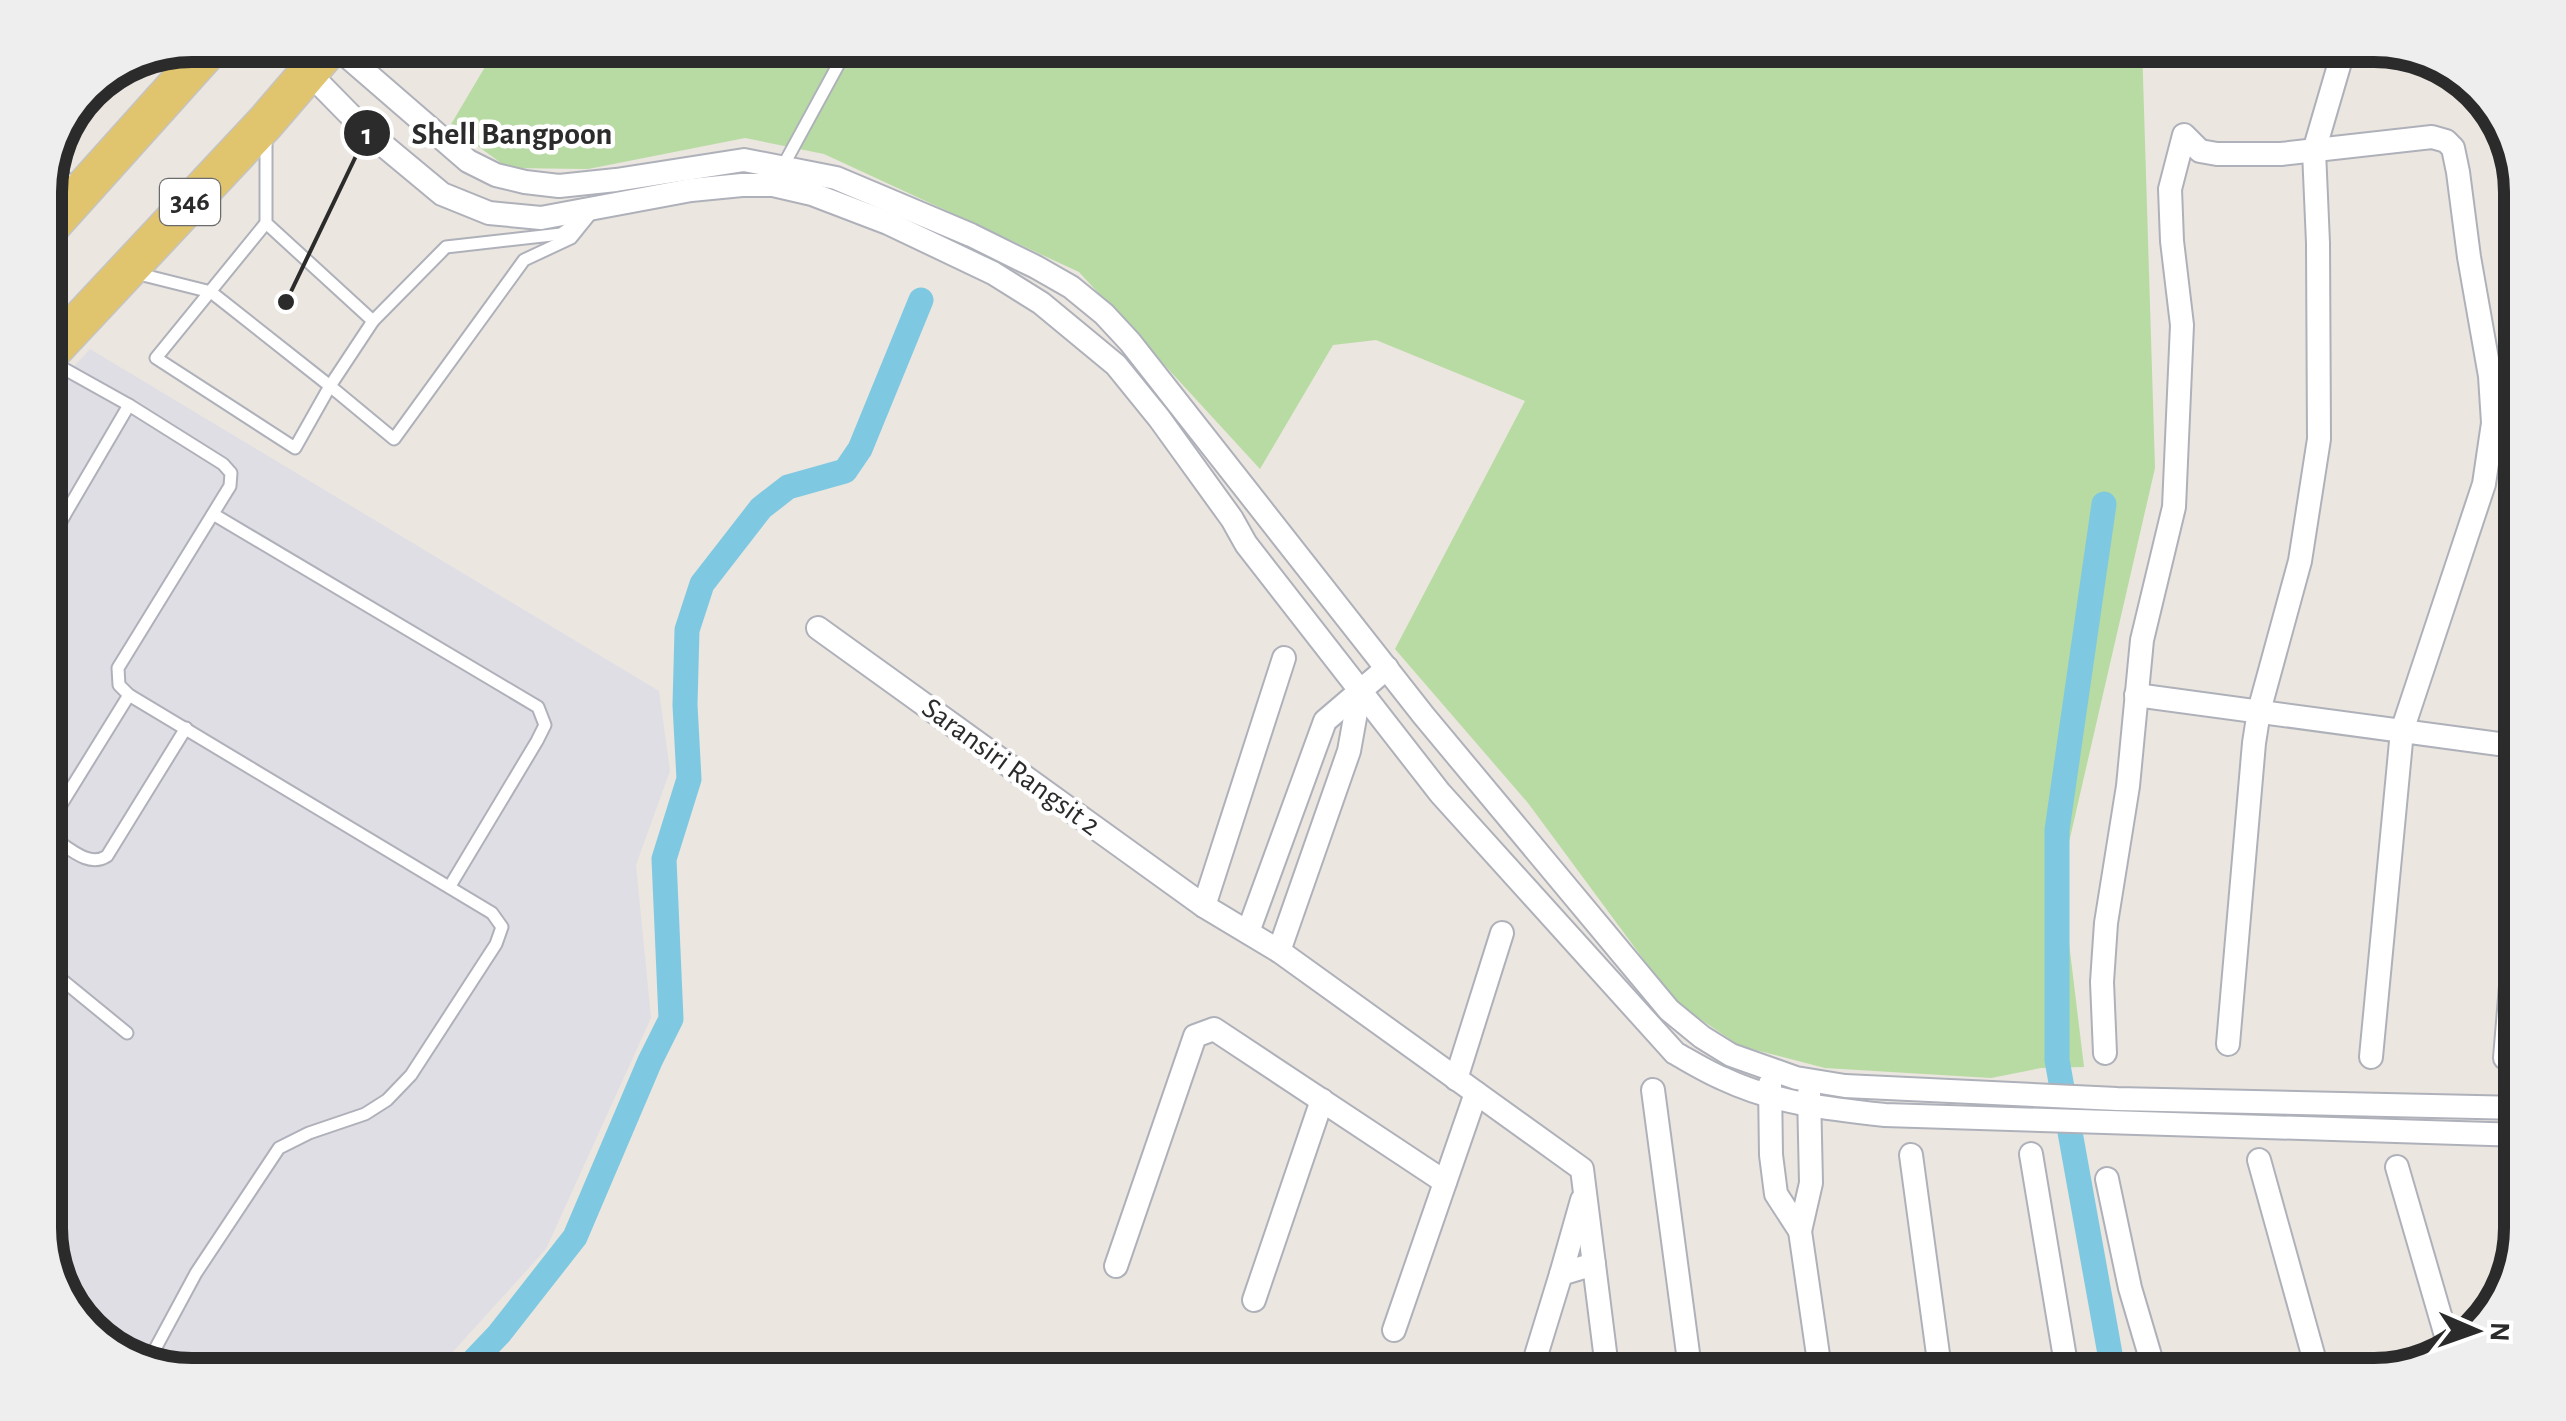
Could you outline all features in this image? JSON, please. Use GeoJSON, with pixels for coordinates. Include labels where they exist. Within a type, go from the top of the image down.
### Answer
{"type":"FeatureCollection","features":[{"type":"Feature","properties":{"kind":"main road"},"geometry":{"type":"LineString","coordinates":[[63,212],[198,62]]}},
{"type":"Feature","properties":{"kind":"main road","name":"346"},"geometry":{"type":"LineString","coordinates":[[63,338],[266,122],[331,63]]}},
{"type":"Feature","properties":{"kind":"street"},"geometry":{"type":"LineString","coordinates":[[2228,1044],[2254,743],[2300,561],[2319,439],[2314,151],[2340,62]]}},
{"type":"Feature","properties":{"kind":"street"},"geometry":{"type":"LineString","coordinates":[[331,63],[468,160],[496,175],[558,186],[744,160],[783,166],[836,178],[971,235],[1071,287],[1130,342],[1386,668],[1669,1010],[1702,1038],[1731,1055],[1810,1080],[1845,1086],[2014,1094],[2096,1110],[2504,1134]]}},
{"type":"Feature","properties":{"kind":"street"},"geometry":{"type":"LineString","coordinates":[[331,63],[364,130],[442,194],[489,213],[541,218],[691,190],[773,185],[812,194],[888,223],[993,273],[1041,303],[1116,365],[1159,418],[1246,544],[1440,793],[1675,1053],[1723,1079],[1809,1106],[1885,1114],[2016,1119],[2096,1110],[2504,1108]]}},
{"type":"Feature","properties":{"kind":"street"},"geometry":{"type":"LineString","coordinates":[[2105,1053],[2102,982],[2106,922],[2128,786],[2142,640],[2174,507],[2182,325],[2170,188],[2184,136],[2200,151],[2216,154],[2281,154],[2432,137],[2453,148],[2490,376],[2493,423],[2484,484],[2402,732],[2371,1056]]}},
{"type":"Feature","properties":{"kind":"street"},"geometry":{"type":"LineString","coordinates":[[591,183],[594,209]]}},
{"type":"Feature","properties":{"kind":"street"},"geometry":{"type":"LineString","coordinates":[[1246,544],[1267,514]]}},
{"type":"Feature","properties":{"kind":"street","name":"Saransiri Rangsit 2"},"geometry":{"type":"LineString","coordinates":[[818,628],[1204,906],[1279,951],[1582,1169],[1606,1358]]}},
{"type":"Feature","properties":{"kind":"street"},"geometry":{"type":"LineString","coordinates":[[1204,906],[1284,658]]}},
{"type":"Feature","properties":{"kind":"street"},"geometry":{"type":"LineString","coordinates":[[1248,932],[1325,721],[1386,668]]}},
{"type":"Feature","properties":{"kind":"street"},"geometry":{"type":"LineString","coordinates":[[1279,951],[1349,750],[1360,690]]}},
{"type":"Feature","properties":{"kind":"street"},"geometry":{"type":"LineString","coordinates":[[2136,695],[2504,745]]}},
{"type":"Feature","properties":{"kind":"street"},"geometry":{"type":"LineString","coordinates":[[1487,846],[1512,822]]}},
{"type":"Feature","properties":{"kind":"street"},"geometry":{"type":"LineString","coordinates":[[1456,1079],[1502,933]]}},
{"type":"Feature","properties":{"kind":"street"},"geometry":{"type":"LineString","coordinates":[[1116,1266],[1195,1036],[1214,1029],[1445,1182]]}},
{"type":"Feature","properties":{"kind":"street"},"geometry":{"type":"LineString","coordinates":[[1771,1068],[1771,1155],[1776,1194],[1800,1231]]}},
{"type":"Feature","properties":{"kind":"street"},"geometry":{"type":"LineString","coordinates":[[1810,1080],[1811,1184],[1800,1231],[1818,1358]]}},
{"type":"Feature","properties":{"kind":"street"},"geometry":{"type":"LineString","coordinates":[[1654,1090],[1689,1358]]}},
{"type":"Feature","properties":{"kind":"street"},"geometry":{"type":"LineString","coordinates":[[1394,1330],[1476,1093]]}},
{"type":"Feature","properties":{"kind":"street"},"geometry":{"type":"LineString","coordinates":[[1254,1300],[1322,1100]]}},
{"type":"Feature","properties":{"kind":"street"},"geometry":{"type":"LineString","coordinates":[[2031,1154],[2065,1358]]}},
{"type":"Feature","properties":{"kind":"street"},"geometry":{"type":"LineString","coordinates":[[1910,1156],[1938,1358]]}},
{"type":"Feature","properties":{"kind":"street"},"geometry":{"type":"LineString","coordinates":[[2258,1160],[2314,1358]]}},
{"type":"Feature","properties":{"kind":"street"},"geometry":{"type":"LineString","coordinates":[[2397,1167],[2430,1281]]}},
{"type":"Feature","properties":{"kind":"street"},"geometry":{"type":"LineString","coordinates":[[2107,1179],[2126,1270],[2151,1358]]}},
{"type":"Feature","properties":{"kind":"street"},"geometry":{"type":"LineString","coordinates":[[1535,1358],[1584,1194]]}},
{"type":"Feature","properties":{"kind":"street"},"geometry":{"type":"LineString","coordinates":[[1560,1274],[1594,1264]]}},
{"type":"Feature","properties":{"kind":"lane"},"geometry":{"type":"LineString","coordinates":[[783,166],[839,62]]}},
{"type":"Feature","properties":{"kind":"lane"},"geometry":{"type":"LineString","coordinates":[[266,122],[266,223],[156,358],[295,448],[373,321],[446,247],[561,234],[594,209]]}},
{"type":"Feature","properties":{"kind":"lane"},"geometry":{"type":"LineString","coordinates":[[64,177],[81,193]]}},
{"type":"Feature","properties":{"kind":"lane"},"geometry":{"type":"LineString","coordinates":[[126,270],[210,292],[394,439],[524,260],[571,238],[594,209]]}},
{"type":"Feature","properties":{"kind":"lane"},"geometry":{"type":"LineString","coordinates":[[266,223],[373,321]]}},
{"type":"Feature","properties":{"kind":"lane"},"geometry":{"type":"LineString","coordinates":[[63,368],[223,464],[231,473],[230,486],[118,668],[119,685],[129,695],[450,886],[492,913],[502,927],[496,944],[410,1075],[387,1100],[366,1114],[309,1133],[280,1148],[196,1273],[153,1352]]}},
{"type":"Feature","properties":{"kind":"lane"},"geometry":{"type":"LineString","coordinates":[[64,516],[129,406]]}},
{"type":"Feature","properties":{"kind":"lane"},"geometry":{"type":"LineString","coordinates":[[213,514],[538,707],[545,725],[537,742],[450,886]]}},
{"type":"Feature","properties":{"kind":"lane"},"geometry":{"type":"LineString","coordinates":[[63,802],[129,695]]}},
{"type":"Feature","properties":{"kind":"lane"},"geometry":{"type":"LineString","coordinates":[[63,844],[90,861],[99,862],[107,856],[186,728]]}},
{"type":"Feature","properties":{"kind":"lane"},"geometry":{"type":"LineString","coordinates":[[63,981],[127,1033]]}},
{"type":"Feature","properties":{"kind":"shaded area"},"geometry":{"type":"Polygon","coordinates":[[[90,349],[659,691],[670,771],[636,865],[651,1018],[546,1249],[447,1358],[192,1358],[159,1354],[127,1341],[107,1326],[84,1301],[69,1271],[63,1237],[63,378],[90,349]]]}},
{"type":"Feature","properties":{"kind":"green space"},"geometry":{"type":"Polygon","coordinates":[[[488,62],[2143,62],[2155,468],[2061,877],[2084,1067],[2041,1068],[1991,1078],[1825,1068],[1740,1046],[1675,1002],[1528,803],[1395,649],[1525,401],[1376,340],[1333,345],[1260,469],[1079,272],[824,154],[745,138],[588,169],[508,168],[450,126],[488,62]]]}},
{"type":"Feature","properties":{"kind":"waterway"},"geometry":{"type":"LineString","coordinates":[[476,1358],[575,1237],[671,1019],[664,859],[689,779],[685,705],[687,630],[702,584],[761,508],[788,487],[845,471],[860,449],[921,300]]}},
{"type":"Feature","properties":{"kind":"waterway"},"geometry":{"type":"LineString","coordinates":[[2104,504],[2057,830],[2057,1060],[2111,1358]]}},
{"type":"Feature","properties":{"kind":"place","name":"Shell Bangpoon"},"geometry":{"type":"Point","coordinates":[286,302]}}]}
